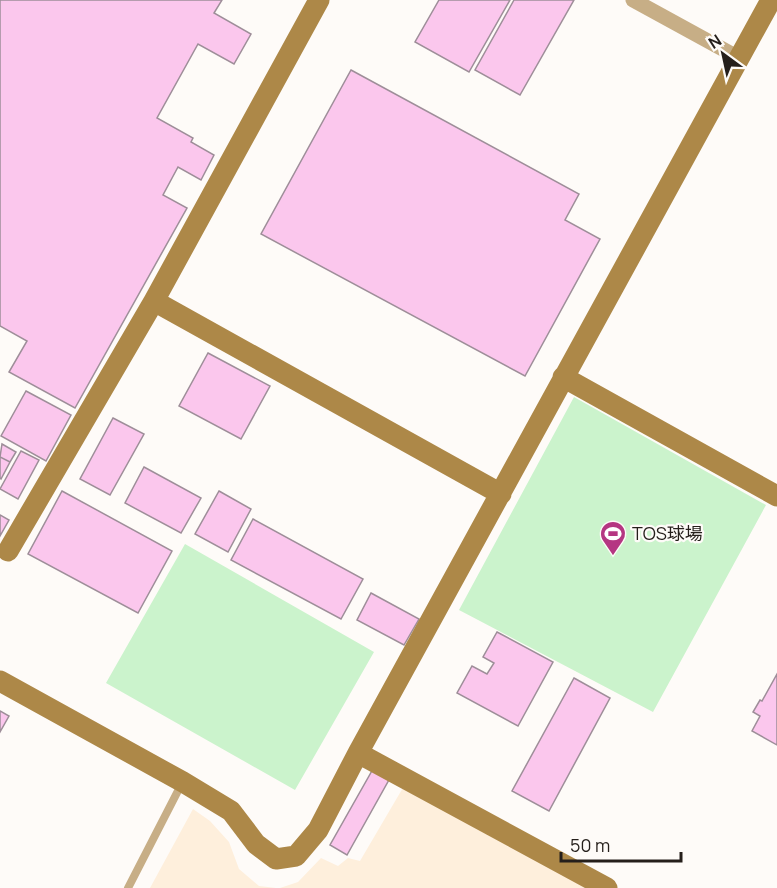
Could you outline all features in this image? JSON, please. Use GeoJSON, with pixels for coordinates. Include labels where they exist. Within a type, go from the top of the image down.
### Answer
{"type":"FeatureCollection","features":[{"type":"Feature","properties":{"kind":"street"},"geometry":{"type":"LineString","coordinates":[[8,551],[154,301],[319,0]]}},
{"type":"Feature","properties":{"kind":"street"},"geometry":{"type":"LineString","coordinates":[[633,0],[739,58]]}},
{"type":"Feature","properties":{"kind":"street"},"geometry":{"type":"LineString","coordinates":[[0,681],[231,811],[256,844],[276,859],[296,856],[318,830],[563,377],[771,0]]}},
{"type":"Feature","properties":{"kind":"street"},"geometry":{"type":"LineString","coordinates":[[154,301],[501,494]]}},
{"type":"Feature","properties":{"kind":"street"},"geometry":{"type":"LineString","coordinates":[[563,377],[777,496]]}},
{"type":"Feature","properties":{"kind":"street"},"geometry":{"type":"LineString","coordinates":[[358,753],[607,888]]}},
{"type":"Feature","properties":{"kind":"lane"},"geometry":{"type":"LineString","coordinates":[[128,888],[183,782]]}},
{"type":"Feature","properties":{"kind":"shaded area"},"geometry":{"type":"Polygon","coordinates":[[[404,786],[588,888],[280,888],[298,882],[321,858],[338,866],[348,858],[360,861],[404,786]]]}},
{"type":"Feature","properties":{"kind":"shaded area"},"geometry":{"type":"Polygon","coordinates":[[[193,809],[210,821],[229,842],[239,869],[259,886],[276,888],[150,888],[193,809]]]}},
{"type":"Feature","properties":{"kind":"green space","name":"TOS球場"},"geometry":{"type":"Polygon","coordinates":[[[574,397],[766,505],[653,712],[459,610],[574,397]]]}},
{"type":"Feature","properties":{"kind":"green space"},"geometry":{"type":"Polygon","coordinates":[[[185,544],[374,652],[295,790],[106,683],[185,544]]]}},
{"type":"Feature","properties":{"kind":"building"},"geometry":{"type":"Polygon","coordinates":[[[0,0],[222,0],[214,13],[251,34],[234,64],[198,44],[157,118],[193,138],[191,142],[214,155],[201,180],[178,167],[163,195],[187,208],[75,408],[9,372],[27,341],[0,326],[0,0]]]}},
{"type":"Feature","properties":{"kind":"building"},"geometry":{"type":"Polygon","coordinates":[[[439,0],[510,0],[469,72],[415,42],[439,0]]]}},
{"type":"Feature","properties":{"kind":"building"},"geometry":{"type":"Polygon","coordinates":[[[514,0],[574,0],[520,95],[475,70],[514,0]]]}},
{"type":"Feature","properties":{"kind":"building"},"geometry":{"type":"Polygon","coordinates":[[[351,70],[579,194],[565,220],[600,239],[525,376],[261,234],[351,70]]]}},
{"type":"Feature","properties":{"kind":"building"},"geometry":{"type":"Polygon","coordinates":[[[208,353],[270,386],[241,439],[179,406],[208,353]]]}},
{"type":"Feature","properties":{"kind":"building"},"geometry":{"type":"Polygon","coordinates":[[[26,391],[71,415],[46,461],[1,436],[26,391]]]}},
{"type":"Feature","properties":{"kind":"building"},"geometry":{"type":"Polygon","coordinates":[[[113,418],[144,434],[110,495],[80,479],[113,418]]]}},
{"type":"Feature","properties":{"kind":"building"},"geometry":{"type":"Polygon","coordinates":[[[2,444],[16,452],[10,462],[0,457],[2,444]]]}},
{"type":"Feature","properties":{"kind":"building"},"geometry":{"type":"Polygon","coordinates":[[[21,451],[39,460],[18,499],[0,489],[21,451]]]}},
{"type":"Feature","properties":{"kind":"building"},"geometry":{"type":"Polygon","coordinates":[[[0,457],[10,462],[1,479],[0,478],[0,457]]]}},
{"type":"Feature","properties":{"kind":"building"},"geometry":{"type":"Polygon","coordinates":[[[144,467],[201,498],[181,533],[125,503],[144,467]]]}},
{"type":"Feature","properties":{"kind":"building"},"geometry":{"type":"Polygon","coordinates":[[[62,491],[172,551],[138,613],[28,554],[62,491]]]}},
{"type":"Feature","properties":{"kind":"building"},"geometry":{"type":"Polygon","coordinates":[[[219,491],[251,509],[228,552],[195,534],[219,491]]]}},
{"type":"Feature","properties":{"kind":"building"},"geometry":{"type":"Polygon","coordinates":[[[0,515],[9,520],[0,536],[0,515]]]}},
{"type":"Feature","properties":{"kind":"building"},"geometry":{"type":"Polygon","coordinates":[[[253,519],[363,579],[341,619],[231,560],[253,519]]]}},
{"type":"Feature","properties":{"kind":"building"},"geometry":{"type":"Polygon","coordinates":[[[371,593],[419,619],[404,645],[357,620],[371,593]]]}},
{"type":"Feature","properties":{"kind":"building"},"geometry":{"type":"Polygon","coordinates":[[[497,632],[553,662],[518,726],[457,693],[472,666],[487,674],[494,663],[483,657],[497,632]]]}},
{"type":"Feature","properties":{"kind":"building"},"geometry":{"type":"Polygon","coordinates":[[[777,674],[777,745],[752,731],[760,716],[753,712],[777,674]]]}},
{"type":"Feature","properties":{"kind":"building"},"geometry":{"type":"Polygon","coordinates":[[[574,678],[610,698],[549,811],[512,791],[574,678]]]}},
{"type":"Feature","properties":{"kind":"building"},"geometry":{"type":"Polygon","coordinates":[[[0,711],[9,716],[0,732],[0,711]]]}},
{"type":"Feature","properties":{"kind":"building"},"geometry":{"type":"Polygon","coordinates":[[[373,769],[390,778],[347,855],[330,845],[373,769]]]}},
{"type":"Feature","properties":{"kind":"place","name":"TOS球場"},"geometry":{"type":"Point","coordinates":[613,557]}}]}
